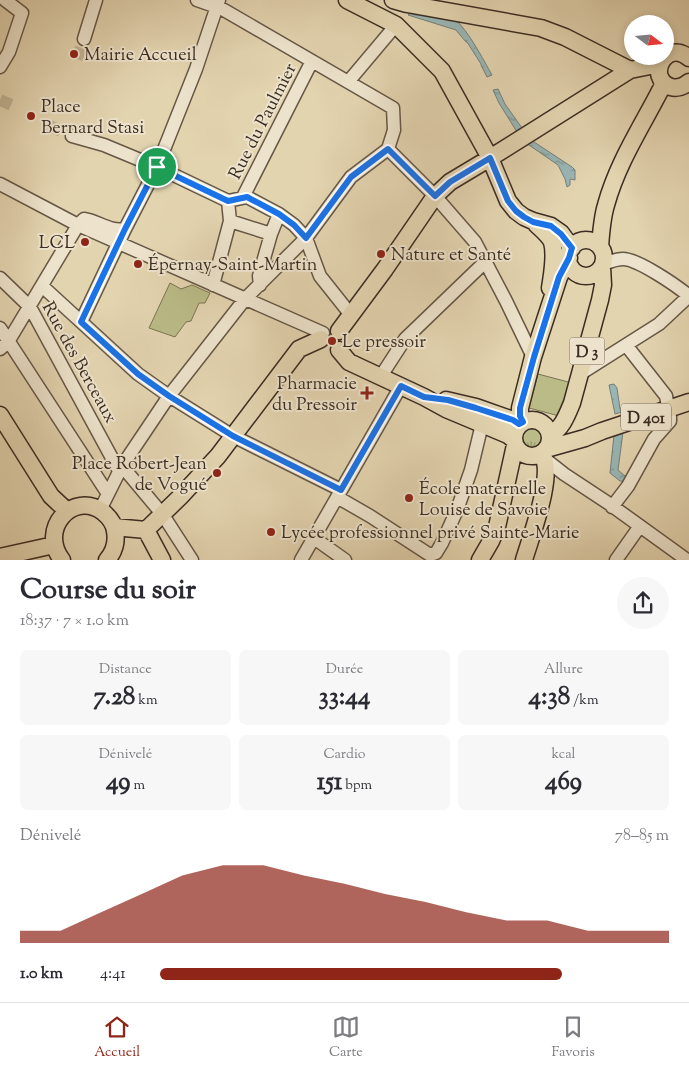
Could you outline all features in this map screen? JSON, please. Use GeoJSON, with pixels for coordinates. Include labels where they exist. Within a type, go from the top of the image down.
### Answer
{"type":"FeatureCollection","features":[{"type":"Feature","properties":{"kind":"main road"},"geometry":{"type":"LineString","coordinates":[[347,0],[396,25],[442,72],[490,158],[508,201],[516,211],[544,231],[551,241],[554,251],[546,320]]}},
{"type":"Feature","properties":{"kind":"main road"},"geometry":{"type":"LineString","coordinates":[[396,25],[402,1],[542,28],[565,37],[630,70]]}},
{"type":"Feature","properties":{"kind":"main road"},"geometry":{"type":"LineString","coordinates":[[682,56],[689,43]]}},
{"type":"Feature","properties":{"kind":"main road"},"geometry":{"type":"LineString","coordinates":[[114,528],[146,530],[163,515],[212,463],[299,349],[328,335],[351,315],[435,196],[450,182],[630,70],[655,65]]}},
{"type":"Feature","properties":{"kind":"main road"},"geometry":{"type":"LineString","coordinates":[[660,65],[659,74],[664,83],[669,86],[679,87],[689,82]]}},
{"type":"Feature","properties":{"kind":"main road"},"geometry":{"type":"LineString","coordinates":[[600,247],[606,204],[616,176],[631,143],[664,83]]}},
{"type":"Feature","properties":{"kind":"main road"},"geometry":{"type":"LineString","coordinates":[[480,560],[497,527],[518,432],[520,408],[559,277],[575,249],[594,226],[606,204]]}},
{"type":"Feature","properties":{"kind":"main road"},"geometry":{"type":"LineString","coordinates":[[533,222],[551,226],[575,249]]}},
{"type":"Feature","properties":{"kind":"main road"},"geometry":{"type":"LineString","coordinates":[[590,241],[600,247],[604,258],[602,265],[595,274],[590,276],[580,275],[572,268],[575,249],[590,241]]}},
{"type":"Feature","properties":{"kind":"main road","name":"D 3"},"geometry":{"type":"LineString","coordinates":[[524,560],[540,508],[551,441],[572,403],[600,300],[602,265]]}},
{"type":"Feature","properties":{"kind":"main road"},"geometry":{"type":"LineString","coordinates":[[328,335],[341,333],[344,344],[339,350],[349,362],[482,424],[518,432]]}},
{"type":"Feature","properties":{"kind":"main road"},"geometry":{"type":"LineString","coordinates":[[424,397],[448,400],[513,420],[518,432],[518,450],[522,454],[535,456],[551,441],[548,429],[540,421],[529,420],[518,432]]}},
{"type":"Feature","properties":{"kind":"main road","name":"D 401"},"geometry":{"type":"LineString","coordinates":[[551,441],[585,438],[689,402]]}},
{"type":"Feature","properties":{"kind":"main road"},"geometry":{"type":"LineString","coordinates":[[0,415],[51,496],[67,511]]}},
{"type":"Feature","properties":{"kind":"main road","name":"D 401"},"geometry":{"type":"LineString","coordinates":[[551,441],[573,434],[602,431]]}},
{"type":"Feature","properties":{"kind":"main road"},"geometry":{"type":"LineString","coordinates":[[62,560],[54,545],[55,526],[67,511],[83,506],[100,510],[111,520],[116,538],[114,548],[107,560]]}},
{"type":"Feature","properties":{"kind":"main road"},"geometry":{"type":"LineString","coordinates":[[146,530],[162,560]]}},
{"type":"Feature","properties":{"kind":"main road"},"geometry":{"type":"LineString","coordinates":[[0,557],[54,545]]}},
{"type":"Feature","properties":{"kind":"street"},"geometry":{"type":"LineString","coordinates":[[0,67],[8,52],[22,13],[5,0]]}},
{"type":"Feature","properties":{"kind":"street"},"geometry":{"type":"LineString","coordinates":[[86,35],[96,0]]}},
{"type":"Feature","properties":{"kind":"street"},"geometry":{"type":"LineString","coordinates":[[100,510],[121,468],[169,396],[245,299],[306,238],[351,177],[388,149],[394,130],[393,108],[218,3],[197,0]]}},
{"type":"Feature","properties":{"kind":"street"},"geometry":{"type":"LineString","coordinates":[[81,322],[118,242],[157,167],[196,70],[218,3]]}},
{"type":"Feature","properties":{"kind":"street"},"geometry":{"type":"LineString","coordinates":[[348,82],[396,25]]}},
{"type":"Feature","properties":{"kind":"street","name":"Rue du Paulmier"},"geometry":{"type":"LineString","coordinates":[[242,197],[312,61]]}},
{"type":"Feature","properties":{"kind":"street"},"geometry":{"type":"LineString","coordinates":[[72,136],[104,145],[157,167],[228,201],[247,197],[279,214],[294,225],[306,238],[320,276],[351,315]]}},
{"type":"Feature","properties":{"kind":"street"},"geometry":{"type":"LineString","coordinates":[[388,149],[435,196],[474,242],[534,357]]}},
{"type":"Feature","properties":{"kind":"street"},"geometry":{"type":"LineString","coordinates":[[0,184],[78,225],[328,335]]}},
{"type":"Feature","properties":{"kind":"street"},"geometry":{"type":"LineString","coordinates":[[213,285],[230,221],[228,201]]}},
{"type":"Feature","properties":{"kind":"street"},"geometry":{"type":"LineString","coordinates":[[260,285],[259,276],[279,214]]}},
{"type":"Feature","properties":{"kind":"street"},"geometry":{"type":"LineString","coordinates":[[4,345],[30,307],[78,225],[84,219],[110,229],[125,229]]}},
{"type":"Feature","properties":{"kind":"street"},"geometry":{"type":"LineString","coordinates":[[230,221],[271,234]]}},
{"type":"Feature","properties":{"kind":"street"},"geometry":{"type":"LineString","coordinates":[[580,374],[659,324],[689,296],[674,284],[634,261],[616,260],[602,265]]}},
{"type":"Feature","properties":{"kind":"street"},"geometry":{"type":"LineString","coordinates":[[381,376],[405,339],[485,262]]}},
{"type":"Feature","properties":{"kind":"street","name":"Rue des Berceaux"},"geometry":{"type":"LineString","coordinates":[[0,278],[30,307],[121,468],[163,515],[192,560]]}},
{"type":"Feature","properties":{"kind":"street"},"geometry":{"type":"LineString","coordinates":[[42,286],[138,374],[169,396],[233,436],[339,494],[430,555],[436,553],[457,510],[471,470],[482,424]]}},
{"type":"Feature","properties":{"kind":"street"},"geometry":{"type":"LineString","coordinates":[[0,328],[4,345],[108,494]]}},
{"type":"Feature","properties":{"kind":"street"},"geometry":{"type":"LineString","coordinates":[[612,507],[628,486],[654,439],[670,420],[666,396],[626,345]]}},
{"type":"Feature","properties":{"kind":"street"},"geometry":{"type":"LineString","coordinates":[[302,560],[401,386]]}},
{"type":"Feature","properties":{"kind":"street"},"geometry":{"type":"LineString","coordinates":[[551,441],[564,474],[687,560]]}},
{"type":"Feature","properties":{"kind":"street"},"geometry":{"type":"LineString","coordinates":[[544,487],[564,474]]}},
{"type":"Feature","properties":{"kind":"street"},"geometry":{"type":"LineString","coordinates":[[616,560],[640,526]]}},
{"type":"Feature","properties":{"kind":"street"},"geometry":{"type":"LineString","coordinates":[[314,538],[344,560]]}},
{"type":"Feature","properties":{"kind":"green space"},"geometry":{"type":"Polygon","coordinates":[[[170,283],[181,289],[192,285],[210,293],[205,303],[199,303],[191,321],[186,322],[175,337],[149,328],[170,283]]]}},
{"type":"Feature","properties":{"kind":"green space"},"geometry":{"type":"Polygon","coordinates":[[[538,374],[572,383],[563,417],[529,408],[538,374]]]}},
{"type":"Feature","properties":{"kind":"green space"},"geometry":{"type":"Polygon","coordinates":[[[532,429],[539,432],[542,439],[539,446],[532,449],[525,446],[522,439],[525,432],[532,429]]]}},
{"type":"Feature","properties":{"kind":"water"},"geometry":{"type":"Polygon","coordinates":[[[415,10],[443,14],[455,20],[473,42],[492,75],[487,77],[467,42],[456,30],[408,15],[415,10]]]}},
{"type":"Feature","properties":{"kind":"water"},"geometry":{"type":"Polygon","coordinates":[[[498,89],[505,104],[522,128],[517,132],[493,90],[498,89]]]}},
{"type":"Feature","properties":{"kind":"water"},"geometry":{"type":"Polygon","coordinates":[[[531,140],[575,170],[575,180],[570,179],[570,185],[567,187],[558,165],[526,143],[531,140]]]}},
{"type":"Feature","properties":{"kind":"water"},"geometry":{"type":"Polygon","coordinates":[[[614,384],[617,388],[622,412],[615,414],[609,385],[614,384]]]}},
{"type":"Feature","properties":{"kind":"water"},"geometry":{"type":"Polygon","coordinates":[[[623,432],[618,470],[625,476],[629,475],[625,482],[620,481],[610,473],[614,435],[623,432]]]}},
{"type":"Feature","properties":{"kind":"tunnel"},"geometry":{"type":"LineString","coordinates":[[77,59],[84,39]]}},
{"type":"Feature","properties":{"kind":"tunnel"},"geometry":{"type":"LineString","coordinates":[[0,100],[14,106]]}},
{"type":"Feature","properties":{"kind":"tunnel"},"geometry":{"type":"LineString","coordinates":[[50,126],[72,136]]}},
{"type":"Feature","properties":{"kind":"place","name":"Mairie Accueil"},"geometry":{"type":"Point","coordinates":[74,54]}},
{"type":"Feature","properties":{"kind":"place","name":"Place Bernard Stasi"},"geometry":{"type":"Point","coordinates":[31,116]}},
{"type":"Feature","properties":{"kind":"place","name":"LCL"},"geometry":{"type":"Point","coordinates":[85,242]}},
{"type":"Feature","properties":{"kind":"place","name":"Nature et Santé"},"geometry":{"type":"Point","coordinates":[381,254]}},
{"type":"Feature","properties":{"kind":"place","name":"Épernay-Saint-Martin"},"geometry":{"type":"Point","coordinates":[138,264]}},
{"type":"Feature","properties":{"kind":"place","name":"Le pressoir"},"geometry":{"type":"Point","coordinates":[332,341]}},
{"type":"Feature","properties":{"kind":"place","name":"Pharmacie du Pressoir"},"geometry":{"type":"Point","coordinates":[367,393]}},
{"type":"Feature","properties":{"kind":"place","name":"Place Robert-Jean de Vogué"},"geometry":{"type":"Point","coordinates":[217,473]}},
{"type":"Feature","properties":{"kind":"place","name":"École maternelle Louise de Savoie"},"geometry":{"type":"Point","coordinates":[409,498]}},
{"type":"Feature","properties":{"kind":"place","name":"Lycée professionnel privé Sainte-Marie"},"geometry":{"type":"Point","coordinates":[271,532]}},
{"type":"Feature","properties":{"kind":"route"},"geometry":{"type":"LineString","coordinates":[[388,149],[435,196],[450,182],[490,158],[508,201],[516,211],[533,222],[551,226],[561,234],[572,248],[559,277],[534,357],[520,408],[520,416],[523,422],[519,424],[513,420],[448,400],[424,397],[401,386],[341,490],[233,436],[169,396],[138,374],[81,322],[157,167],[228,201],[247,197],[279,214],[294,225],[306,238],[351,177],[388,149]]}}]}
